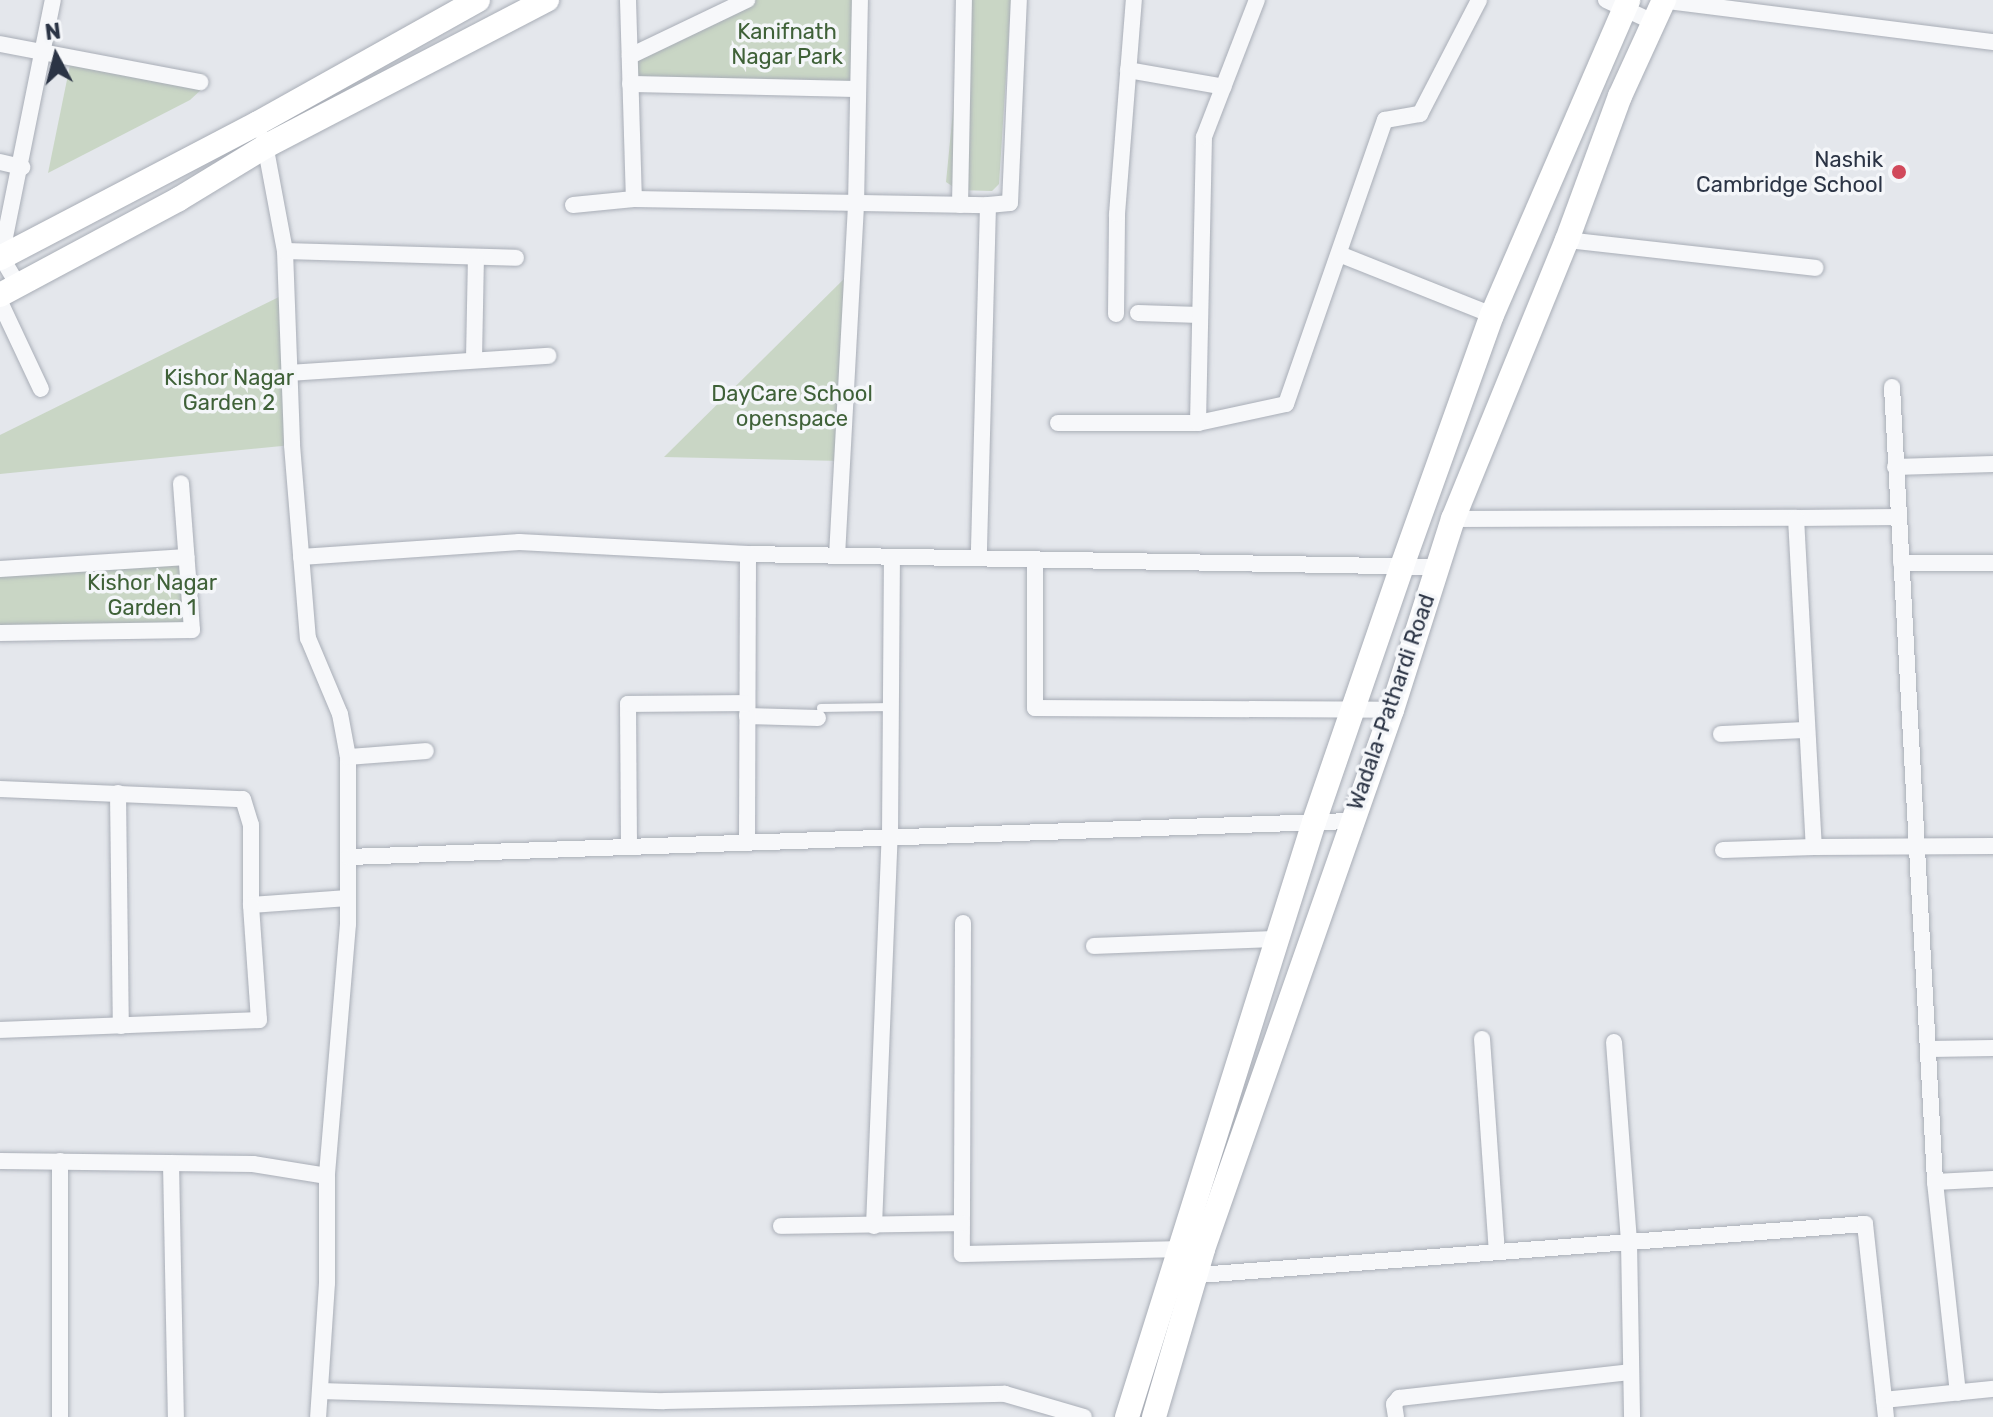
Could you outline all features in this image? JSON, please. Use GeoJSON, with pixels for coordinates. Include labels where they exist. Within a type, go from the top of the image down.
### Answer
{"type":"FeatureCollection","features":[{"type":"Feature","properties":{"kind":"main road"},"geometry":{"type":"LineString","coordinates":[[1,258],[258,123],[478,0]]}},
{"type":"Feature","properties":{"kind":"main road"},"geometry":{"type":"LineString","coordinates":[[9,290],[179,199],[266,146],[547,0]]}},
{"type":"Feature","properties":{"kind":"main road","name":"Wadala-Pathardi Road"},"geometry":{"type":"LineString","coordinates":[[1127,1417],[1177,1249],[1279,939],[1314,822],[1402,566],[1492,315],[1619,3]]}},
{"type":"Feature","properties":{"kind":"main road","name":"Wadala-Pathardi Road"},"geometry":{"type":"LineString","coordinates":[[1154,1417],[1203,1249],[1392,710],[1453,519],[1567,240],[1620,96],[1660,6]]}},
{"type":"Feature","properties":{"kind":"street"},"geometry":{"type":"LineString","coordinates":[[9,290],[1,258],[22,167],[53,0]]}},
{"type":"Feature","properties":{"kind":"street"},"geometry":{"type":"LineString","coordinates":[[628,0],[634,199]]}},
{"type":"Feature","properties":{"kind":"street"},"geometry":{"type":"LineString","coordinates":[[630,56],[747,0]]}},
{"type":"Feature","properties":{"kind":"street"},"geometry":{"type":"LineString","coordinates":[[837,556],[856,205],[860,0]]}},
{"type":"Feature","properties":{"kind":"street"},"geometry":{"type":"LineString","coordinates":[[960,205],[964,0]]}},
{"type":"Feature","properties":{"kind":"street"},"geometry":{"type":"LineString","coordinates":[[573,205],[634,199],[856,205],[1010,203],[1019,0]]}},
{"type":"Feature","properties":{"kind":"street"},"geometry":{"type":"LineString","coordinates":[[1116,314],[1117,214],[1134,0]]}},
{"type":"Feature","properties":{"kind":"street"},"geometry":{"type":"LineString","coordinates":[[1198,423],[1204,137],[1257,0]]}},
{"type":"Feature","properties":{"kind":"street"},"geometry":{"type":"LineString","coordinates":[[1058,423],[1198,423],[1286,404],[1385,120],[1420,114],[1479,0]]}},
{"type":"Feature","properties":{"kind":"street"},"geometry":{"type":"LineString","coordinates":[[1619,3],[1993,42]]}},
{"type":"Feature","properties":{"kind":"street"},"geometry":{"type":"LineString","coordinates":[[0,44],[200,82]]}},
{"type":"Feature","properties":{"kind":"street"},"geometry":{"type":"LineString","coordinates":[[1128,70],[1224,87]]}},
{"type":"Feature","properties":{"kind":"street"},"geometry":{"type":"LineString","coordinates":[[630,84],[858,89]]}},
{"type":"Feature","properties":{"kind":"street"},"geometry":{"type":"LineString","coordinates":[[258,123],[266,146],[285,251],[289,373],[308,638],[340,714],[348,757],[348,898],[327,1176],[327,1283],[318,1417]]}},
{"type":"Feature","properties":{"kind":"street"},"geometry":{"type":"LineString","coordinates":[[0,162],[22,167]]}},
{"type":"Feature","properties":{"kind":"street"},"geometry":{"type":"LineString","coordinates":[[979,558],[988,205]]}},
{"type":"Feature","properties":{"kind":"street"},"geometry":{"type":"LineString","coordinates":[[1567,240],[1815,268]]}},
{"type":"Feature","properties":{"kind":"street"},"geometry":{"type":"LineString","coordinates":[[285,251],[516,258]]}},
{"type":"Feature","properties":{"kind":"street"},"geometry":{"type":"LineString","coordinates":[[1339,254],[1492,315]]}},
{"type":"Feature","properties":{"kind":"street"},"geometry":{"type":"LineString","coordinates":[[474,359],[476,257]]}},
{"type":"Feature","properties":{"kind":"street"},"geometry":{"type":"LineString","coordinates":[[0,302],[41,389]]}},
{"type":"Feature","properties":{"kind":"street"},"geometry":{"type":"LineString","coordinates":[[1138,313],[1200,315]]}},
{"type":"Feature","properties":{"kind":"street"},"geometry":{"type":"LineString","coordinates":[[289,373],[548,356]]}},
{"type":"Feature","properties":{"kind":"street"},"geometry":{"type":"LineString","coordinates":[[1892,387],[1935,1182],[1958,1393]]}},
{"type":"Feature","properties":{"kind":"street"},"geometry":{"type":"LineString","coordinates":[[1895,467],[1993,464]]}},
{"type":"Feature","properties":{"kind":"street"},"geometry":{"type":"LineString","coordinates":[[0,633],[192,630],[181,483]]}},
{"type":"Feature","properties":{"kind":"street"},"geometry":{"type":"LineString","coordinates":[[1453,519],[1898,517]]}},
{"type":"Feature","properties":{"kind":"street"},"geometry":{"type":"LineString","coordinates":[[1796,518],[1814,847]]}},
{"type":"Feature","properties":{"kind":"street"},"geometry":{"type":"LineString","coordinates":[[301,557],[519,542],[748,554],[1436,567]]}},
{"type":"Feature","properties":{"kind":"street"},"geometry":{"type":"LineString","coordinates":[[747,842],[748,554]]}},
{"type":"Feature","properties":{"kind":"street"},"geometry":{"type":"LineString","coordinates":[[0,569],[187,557]]}},
{"type":"Feature","properties":{"kind":"street"},"geometry":{"type":"LineString","coordinates":[[874,1226],[890,836],[892,557]]}},
{"type":"Feature","properties":{"kind":"street"},"geometry":{"type":"LineString","coordinates":[[1035,560],[1035,708],[1392,710]]}},
{"type":"Feature","properties":{"kind":"street"},"geometry":{"type":"LineString","coordinates":[[1901,563],[1993,563]]}},
{"type":"Feature","properties":{"kind":"street"},"geometry":{"type":"LineString","coordinates":[[629,846],[628,704],[820,713]]}},
{"type":"Feature","properties":{"kind":"street"},"geometry":{"type":"LineString","coordinates":[[1721,734],[1807,730]]}},
{"type":"Feature","properties":{"kind":"street"},"geometry":{"type":"LineString","coordinates":[[348,757],[426,751]]}},
{"type":"Feature","properties":{"kind":"street"},"geometry":{"type":"LineString","coordinates":[[0,789],[243,799],[251,825],[251,905],[259,1020],[0,1030]]}},
{"type":"Feature","properties":{"kind":"street"},"geometry":{"type":"LineString","coordinates":[[118,793],[121,1026]]}},
{"type":"Feature","properties":{"kind":"street"},"geometry":{"type":"LineString","coordinates":[[349,857],[1351,821]]}},
{"type":"Feature","properties":{"kind":"street"},"geometry":{"type":"LineString","coordinates":[[1723,850],[1918,844],[1993,846]]}},
{"type":"Feature","properties":{"kind":"street"},"geometry":{"type":"LineString","coordinates":[[251,905],[348,898]]}},
{"type":"Feature","properties":{"kind":"street"},"geometry":{"type":"LineString","coordinates":[[963,923],[962,1254],[1203,1249]]}},
{"type":"Feature","properties":{"kind":"street"},"geometry":{"type":"LineString","coordinates":[[1094,946],[1279,939]]}},
{"type":"Feature","properties":{"kind":"street"},"geometry":{"type":"LineString","coordinates":[[1482,1039],[1497,1251]]}},
{"type":"Feature","properties":{"kind":"street"},"geometry":{"type":"LineString","coordinates":[[1614,1042],[1629,1242],[1632,1417]]}},
{"type":"Feature","properties":{"kind":"street"},"geometry":{"type":"LineString","coordinates":[[1930,1049],[1993,1048]]}},
{"type":"Feature","properties":{"kind":"street"},"geometry":{"type":"LineString","coordinates":[[0,1161],[253,1164],[327,1176]]}},
{"type":"Feature","properties":{"kind":"street"},"geometry":{"type":"LineString","coordinates":[[60,1161],[60,1417]]}},
{"type":"Feature","properties":{"kind":"street"},"geometry":{"type":"LineString","coordinates":[[171,1163],[176,1417]]}},
{"type":"Feature","properties":{"kind":"street"},"geometry":{"type":"LineString","coordinates":[[1935,1182],[1993,1179]]}},
{"type":"Feature","properties":{"kind":"street"},"geometry":{"type":"LineString","coordinates":[[781,1226],[962,1223]]}},
{"type":"Feature","properties":{"kind":"street"},"geometry":{"type":"LineString","coordinates":[[1168,1278],[1865,1224],[1885,1409],[1958,1393],[1993,1389]]}},
{"type":"Feature","properties":{"kind":"street"},"geometry":{"type":"LineString","coordinates":[[1396,1417],[1394,1404],[1399,1398],[1630,1372]]}},
{"type":"Feature","properties":{"kind":"street"},"geometry":{"type":"LineString","coordinates":[[320,1391],[664,1401],[1005,1394],[1084,1417]]}},
{"type":"Feature","properties":{"kind":"lane"},"geometry":{"type":"LineString","coordinates":[[820,713],[890,707]]}},
{"type":"Feature","properties":{"kind":"green space","name":"Kanifnath Nagar Park"},"geometry":{"type":"Polygon","coordinates":[[[747,0],[860,0],[858,89],[630,84],[630,56],[747,0]]]}},
{"type":"Feature","properties":{"kind":"green space"},"geometry":{"type":"Polygon","coordinates":[[[959,0],[1011,0],[999,184],[992,191],[958,190],[946,182],[958,60],[959,0]]]}},
{"type":"Feature","properties":{"kind":"green space"},"geometry":{"type":"Polygon","coordinates":[[[70,65],[203,88],[190,100],[48,173],[70,65]]]}},
{"type":"Feature","properties":{"kind":"green space","name":"DayCare School openspace"},"geometry":{"type":"Polygon","coordinates":[[[852,271],[842,461],[664,457],[852,271]]]}},
{"type":"Feature","properties":{"kind":"green space","name":"Kishor Nagar Garden 2"},"geometry":{"type":"Polygon","coordinates":[[[287,293],[292,445],[0,474],[0,435],[287,293]]]}},
{"type":"Feature","properties":{"kind":"green space","name":"Kishor Nagar Garden 1"},"geometry":{"type":"Polygon","coordinates":[[[187,557],[192,630],[0,631],[0,569],[187,557]]]}},
{"type":"Feature","properties":{"kind":"place","name":"Nashik Cambridge School"},"geometry":{"type":"Point","coordinates":[1899,172]}}]}
